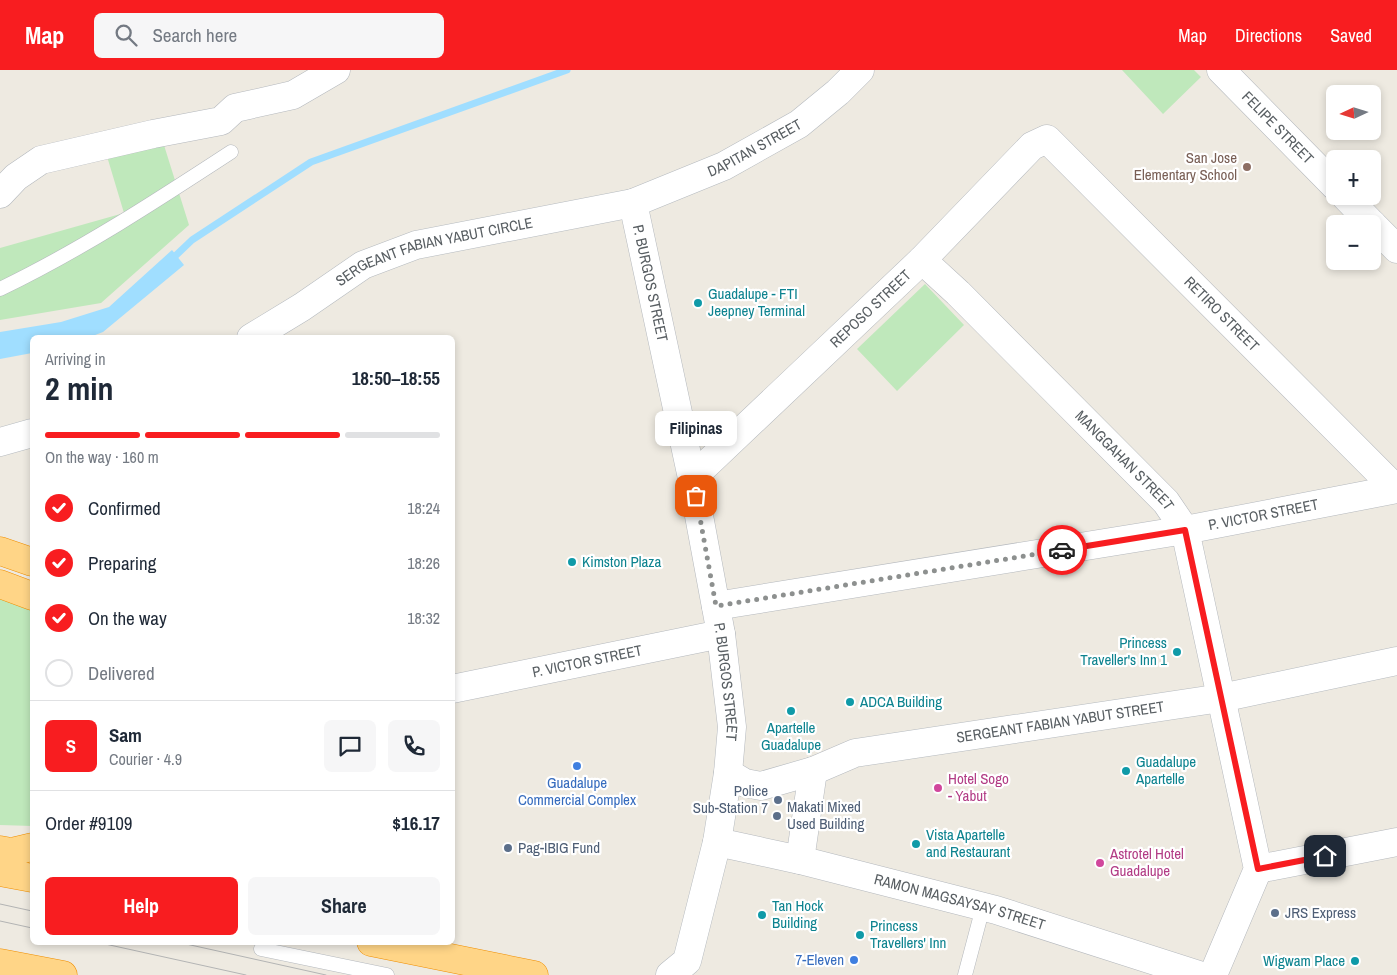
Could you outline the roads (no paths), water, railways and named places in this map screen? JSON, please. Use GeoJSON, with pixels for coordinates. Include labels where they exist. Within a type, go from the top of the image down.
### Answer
{"type":"FeatureCollection","features":[{"type":"Feature","properties":{"kind":"highway"},"geometry":{"type":"LineString","coordinates":[[0,551],[30,561]]}},
{"type":"Feature","properties":{"kind":"highway"},"geometry":{"type":"LineString","coordinates":[[0,584],[30,595]]}},
{"type":"Feature","properties":{"kind":"highway"},"geometry":{"type":"LineString","coordinates":[[0,850],[11,852],[30,847]]}},
{"type":"Feature","properties":{"kind":"highway"},"geometry":{"type":"LineString","coordinates":[[0,872],[30,878]]}},
{"type":"Feature","properties":{"kind":"highway"},"geometry":{"type":"LineString","coordinates":[[386,945],[534,975]]}},
{"type":"Feature","properties":{"kind":"highway"},"geometry":{"type":"LineString","coordinates":[[0,963],[63,975]]}},
{"type":"Feature","properties":{"kind":"street"},"geometry":{"type":"LineString","coordinates":[[0,194],[16,178],[42,160],[153,134],[220,121],[235,108],[293,95],[336,70]]}},
{"type":"Feature","properties":{"kind":"street","name":"DAPITAN STREET"},"geometry":{"type":"LineString","coordinates":[[634,203],[724,166],[799,124],[838,92],[860,70]]}},
{"type":"Feature","properties":{"kind":"street","name":"FELIPE STREET"},"geometry":{"type":"LineString","coordinates":[[1221,70],[1326,177]]}},
{"type":"Feature","properties":{"kind":"street","name":"REPOSO STREET"},"geometry":{"type":"LineString","coordinates":[[692,478],[922,260],[1032,146],[1047,139]]}},
{"type":"Feature","properties":{"kind":"street","name":"RETIRO STREET"},"geometry":{"type":"LineString","coordinates":[[1047,139],[1397,489]]}},
{"type":"Feature","properties":{"kind":"street","name":"SERGEANT FABIAN YABUT CIRCLE"},"geometry":{"type":"LineString","coordinates":[[257,335],[363,266],[416,245],[634,203]]}},
{"type":"Feature","properties":{"kind":"street","name":"P. BURGOS STREET"},"geometry":{"type":"LineString","coordinates":[[634,203],[692,478],[722,634],[732,728],[728,773],[717,842],[687,961],[670,975]]}},
{"type":"Feature","properties":{"kind":"street"},"geometry":{"type":"LineString","coordinates":[[1354,205],[1363,215]]}},
{"type":"Feature","properties":{"kind":"street"},"geometry":{"type":"LineString","coordinates":[[1381,233],[1397,249]]}},
{"type":"Feature","properties":{"kind":"street","name":"MANGGAHAN STREET"},"geometry":{"type":"LineString","coordinates":[[922,260],[958,293],[1166,502],[1185,530],[1258,869]]}},
{"type":"Feature","properties":{"kind":"street"},"geometry":{"type":"LineString","coordinates":[[0,442],[30,434]]}},
{"type":"Feature","properties":{"kind":"street","name":"P. VICTOR STREET"},"geometry":{"type":"LineString","coordinates":[[716,606],[1185,530],[1397,489]]}},
{"type":"Feature","properties":{"kind":"street","name":"P. VICTOR STREET"},"geometry":{"type":"LineString","coordinates":[[455,688],[722,634]]}},
{"type":"Feature","properties":{"kind":"street","name":"SERGEANT FABIAN YABUT STREET"},"geometry":{"type":"LineString","coordinates":[[728,773],[745,783],[761,786],[813,771],[855,753],[1221,698],[1397,661]]}},
{"type":"Feature","properties":{"kind":"street"},"geometry":{"type":"LineString","coordinates":[[800,860],[813,771]]}},
{"type":"Feature","properties":{"kind":"street","name":"RAMON MAGSAYSAY STREET"},"geometry":{"type":"LineString","coordinates":[[717,842],[800,860],[983,907],[1199,975]]}},
{"type":"Feature","properties":{"kind":"street"},"geometry":{"type":"LineString","coordinates":[[1213,975],[1258,869],[1397,842]]}},
{"type":"Feature","properties":{"kind":"lane"},"geometry":{"type":"LineString","coordinates":[[0,289],[42,268],[128,218],[231,152]]}},
{"type":"Feature","properties":{"kind":"lane"},"geometry":{"type":"LineString","coordinates":[[965,975],[983,907]]}},
{"type":"Feature","properties":{"kind":"lane"},"geometry":{"type":"LineString","coordinates":[[260,949],[387,975]]}},
{"type":"Feature","properties":{"kind":"water"},"geometry":{"type":"Polygon","coordinates":[[[172,250],[184,265],[103,332],[95,335],[30,335],[30,353],[0,359],[0,332],[61,322],[109,307],[172,250]]]}},
{"type":"Feature","properties":{"kind":"waterway"},"geometry":{"type":"LineString","coordinates":[[170,261],[192,240],[311,162],[567,70]]}},
{"type":"Feature","properties":{"kind":"tram line"},"geometry":{"type":"LineString","coordinates":[[0,904],[30,911]]}},
{"type":"Feature","properties":{"kind":"tram line"},"geometry":{"type":"LineString","coordinates":[[0,921],[30,928]]}},
{"type":"Feature","properties":{"kind":"tram line"},"geometry":{"type":"LineString","coordinates":[[110,945],[246,975]]}},
{"type":"Feature","properties":{"kind":"tram line"},"geometry":{"type":"LineString","coordinates":[[191,945],[326,975]]}},
{"type":"Feature","properties":{"kind":"place","name":"San Jose Elementary School"},"geometry":{"type":"Point","coordinates":[1247,167]}},
{"type":"Feature","properties":{"kind":"place","name":"Guadalupe - FTI Jeepney Terminal"},"geometry":{"type":"Point","coordinates":[698,303]}},
{"type":"Feature","properties":{"kind":"place","name":"Filipinas"},"geometry":{"type":"Point","coordinates":[696,496]}},
{"type":"Feature","properties":{"kind":"place","name":"Kimston Plaza"},"geometry":{"type":"Point","coordinates":[572,562]}},
{"type":"Feature","properties":{"kind":"place","name":"Princess Traveller's Inn 1"},"geometry":{"type":"Point","coordinates":[1177,652]}},
{"type":"Feature","properties":{"kind":"place","name":"ADCA Building"},"geometry":{"type":"Point","coordinates":[850,702]}},
{"type":"Feature","properties":{"kind":"place","name":"Apartelle Guadalupe"},"geometry":{"type":"Point","coordinates":[791,711]}},
{"type":"Feature","properties":{"kind":"place","name":"Guadalupe Commercial Complex"},"geometry":{"type":"Point","coordinates":[577,766]}},
{"type":"Feature","properties":{"kind":"place","name":"Guadalupe Apartelle"},"geometry":{"type":"Point","coordinates":[1126,771]}},
{"type":"Feature","properties":{"kind":"place","name":"Hotel Sogo - Yabut"},"geometry":{"type":"Point","coordinates":[938,788]}},
{"type":"Feature","properties":{"kind":"place","name":"Police Sub-Station 7"},"geometry":{"type":"Point","coordinates":[778,800]}},
{"type":"Feature","properties":{"kind":"place","name":"Makati Mixed Used Building"},"geometry":{"type":"Point","coordinates":[777,816]}},
{"type":"Feature","properties":{"kind":"place","name":"Vista Apartelle and Restaurant"},"geometry":{"type":"Point","coordinates":[916,844]}},
{"type":"Feature","properties":{"kind":"place","name":"Pag-IBIG Fund"},"geometry":{"type":"Point","coordinates":[508,848]}},
{"type":"Feature","properties":{"kind":"place","name":"Astrotel Hotel Guadalupe"},"geometry":{"type":"Point","coordinates":[1100,863]}},
{"type":"Feature","properties":{"kind":"place","name":"JRS Express"},"geometry":{"type":"Point","coordinates":[1275,913]}},
{"type":"Feature","properties":{"kind":"place","name":"Tan Hock Building"},"geometry":{"type":"Point","coordinates":[762,915]}},
{"type":"Feature","properties":{"kind":"place","name":"Princess Travellers' Inn"},"geometry":{"type":"Point","coordinates":[860,935]}},
{"type":"Feature","properties":{"kind":"place","name":"7-Eleven"},"geometry":{"type":"Point","coordinates":[854,960]}},
{"type":"Feature","properties":{"kind":"place","name":"Wigwam Place"},"geometry":{"type":"Point","coordinates":[1355,961]}}]}
